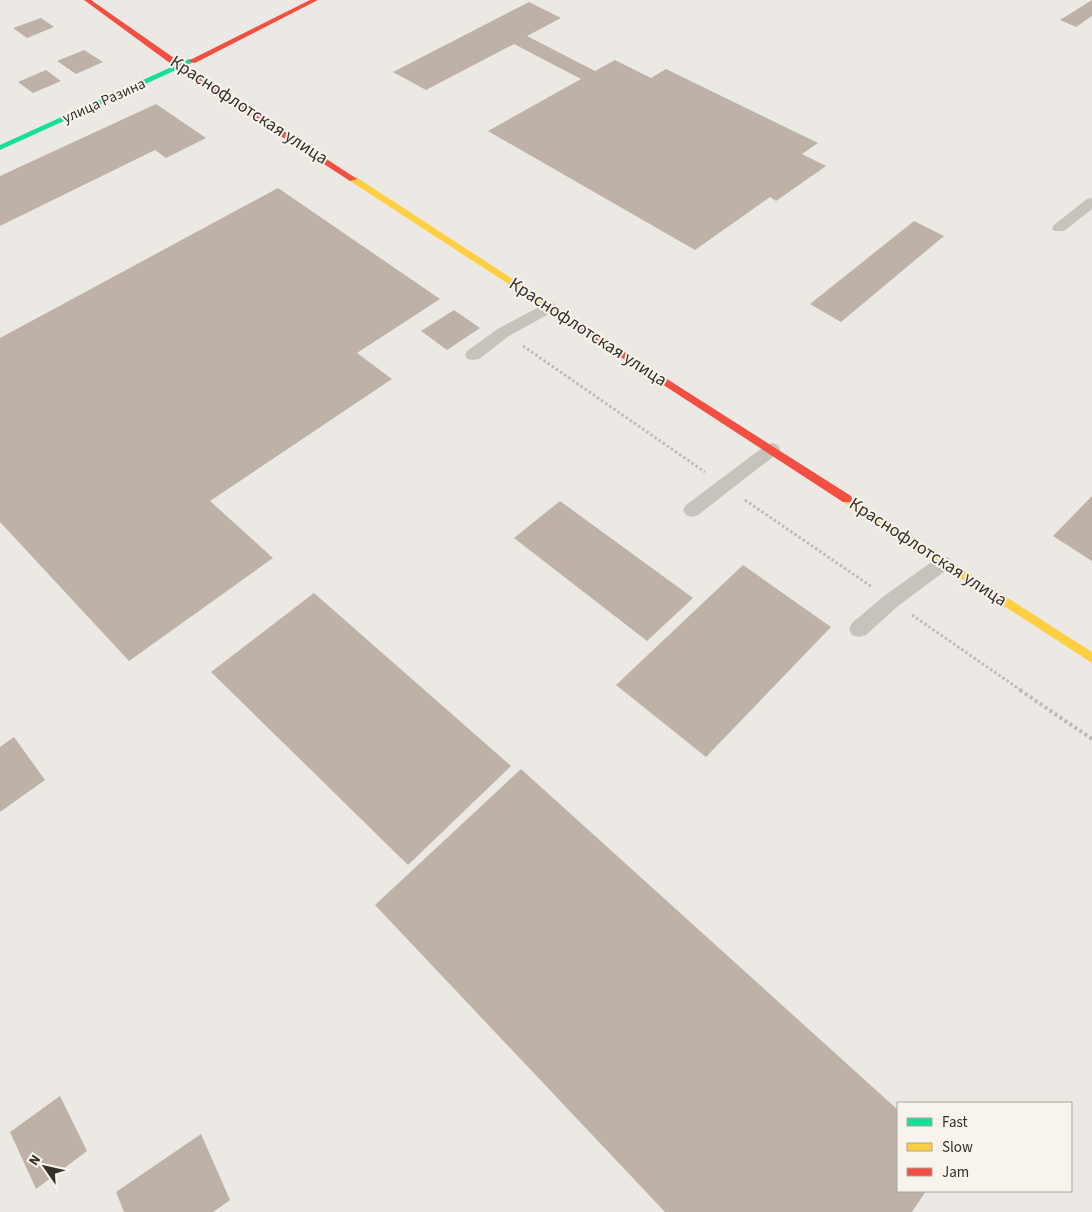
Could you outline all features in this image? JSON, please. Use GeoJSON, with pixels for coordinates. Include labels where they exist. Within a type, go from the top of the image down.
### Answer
{"type":"FeatureCollection","features":[{"type":"Feature","properties":{"kind":"street","name":"Краснофлотская улица"},"geometry":{"type":"LineString","coordinates":[[87,0],[181,66],[549,307],[772,449],[943,563],[1092,658]]}},
{"type":"Feature","properties":{"kind":"street","name":"улица Разина"},"geometry":{"type":"LineString","coordinates":[[0,148],[181,66],[299,3],[315,0]]}},
{"type":"Feature","properties":{"kind":"lane"},"geometry":{"type":"LineString","coordinates":[[1059,228],[1092,202]]}},
{"type":"Feature","properties":{"kind":"lane"},"geometry":{"type":"LineString","coordinates":[[473,355],[504,332],[549,307]]}},
{"type":"Feature","properties":{"kind":"lane"},"geometry":{"type":"LineString","coordinates":[[692,510],[772,449]]}},
{"type":"Feature","properties":{"kind":"lane"},"geometry":{"type":"LineString","coordinates":[[859,629],[891,601],[943,563]]}},
{"type":"Feature","properties":{"kind":"path"},"geometry":{"type":"LineString","coordinates":[[504,332],[1092,739]]}},
{"type":"Feature","properties":{"kind":"building"},"geometry":{"type":"Polygon","coordinates":[[[1092,0],[1092,16],[1076,27],[1060,20],[1092,0]]]}},
{"type":"Feature","properties":{"kind":"building"},"geometry":{"type":"Polygon","coordinates":[[[529,2],[561,18],[527,36],[595,71],[615,60],[651,78],[666,69],[818,143],[802,154],[826,166],[776,201],[770,197],[695,250],[488,131],[581,79],[514,44],[426,90],[393,72],[529,2]]]}},
{"type":"Feature","properties":{"kind":"building"},"geometry":{"type":"Polygon","coordinates":[[[41,18],[54,27],[27,38],[13,28],[41,18]]]}},
{"type":"Feature","properties":{"kind":"building"},"geometry":{"type":"Polygon","coordinates":[[[84,50],[103,62],[76,74],[57,61],[84,50]]]}},
{"type":"Feature","properties":{"kind":"building"},"geometry":{"type":"Polygon","coordinates":[[[46,70],[61,81],[33,93],[18,82],[46,70]]]}},
{"type":"Feature","properties":{"kind":"building"},"geometry":{"type":"Polygon","coordinates":[[[156,104],[206,138],[166,158],[155,150],[0,226],[0,176],[156,104]]]}},
{"type":"Feature","properties":{"kind":"building"},"geometry":{"type":"Polygon","coordinates":[[[278,188],[440,299],[357,353],[392,379],[210,501],[273,558],[129,661],[0,522],[0,338],[278,188]]]}},
{"type":"Feature","properties":{"kind":"building"},"geometry":{"type":"Polygon","coordinates":[[[914,221],[944,236],[841,322],[810,304],[914,221]]]}},
{"type":"Feature","properties":{"kind":"building"},"geometry":{"type":"Polygon","coordinates":[[[454,310],[480,328],[447,350],[421,331],[454,310]]]}},
{"type":"Feature","properties":{"kind":"building"},"geometry":{"type":"Polygon","coordinates":[[[1092,496],[1092,561],[1053,536],[1092,496]]]}},
{"type":"Feature","properties":{"kind":"building"},"geometry":{"type":"Polygon","coordinates":[[[560,501],[693,598],[647,641],[514,538],[560,501]]]}},
{"type":"Feature","properties":{"kind":"building"},"geometry":{"type":"Polygon","coordinates":[[[743,565],[831,627],[706,757],[616,685],[743,565]]]}},
{"type":"Feature","properties":{"kind":"building"},"geometry":{"type":"Polygon","coordinates":[[[314,593],[511,766],[408,865],[211,672],[314,593]]]}},
{"type":"Feature","properties":{"kind":"building"},"geometry":{"type":"Polygon","coordinates":[[[14,737],[45,780],[0,812],[0,747],[14,737]]]}},
{"type":"Feature","properties":{"kind":"building"},"geometry":{"type":"Polygon","coordinates":[[[521,769],[897,1109],[897,1192],[925,1192],[912,1212],[665,1212],[375,905],[521,769]]]}},
{"type":"Feature","properties":{"kind":"building"},"geometry":{"type":"Polygon","coordinates":[[[60,1096],[87,1151],[36,1189],[10,1132],[60,1096]]]}},
{"type":"Feature","properties":{"kind":"building"},"geometry":{"type":"Polygon","coordinates":[[[201,1134],[230,1200],[213,1212],[124,1212],[116,1192],[201,1134]]]}},
{"type":"Feature","properties":{"kind":"traffic: fast"},"geometry":{"type":"LineString","coordinates":[[0,148],[192,61]]}},
{"type":"Feature","properties":{"kind":"traffic: slow"},"geometry":{"type":"LineString","coordinates":[[353,179],[579,326]]}},
{"type":"Feature","properties":{"kind":"traffic: slow"},"geometry":{"type":"LineString","coordinates":[[847,499],[1092,658]]}},
{"type":"Feature","properties":{"kind":"traffic: jam"},"geometry":{"type":"LineString","coordinates":[[87,0],[181,67],[353,179]]}},
{"type":"Feature","properties":{"kind":"traffic: jam"},"geometry":{"type":"LineString","coordinates":[[192,61],[315,0]]}},
{"type":"Feature","properties":{"kind":"traffic: jam"},"geometry":{"type":"LineString","coordinates":[[579,326],[847,499]]}}]}
